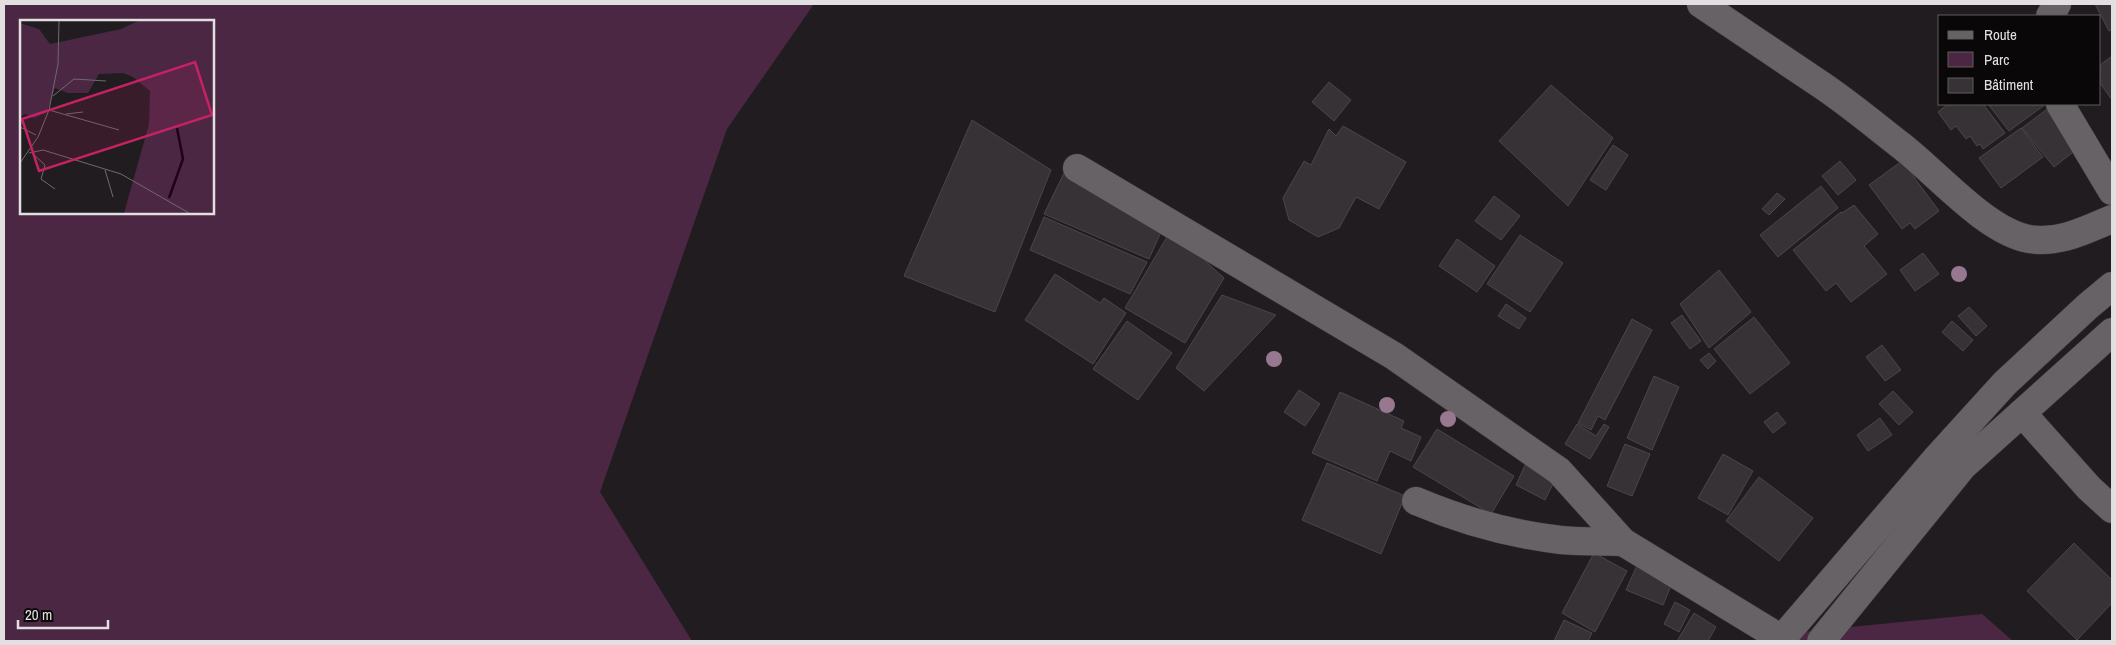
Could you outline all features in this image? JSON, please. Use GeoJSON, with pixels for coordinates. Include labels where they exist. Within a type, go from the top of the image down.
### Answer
{"type":"FeatureCollection","features":[{"type":"Feature","properties":{"kind":"street"},"geometry":{"type":"LineString","coordinates":[[1701,4],[1818,83],[1902,146],[1992,224],[2029,239],[2055,240],[2073,236],[2112,219]]}},
{"type":"Feature","properties":{"kind":"street"},"geometry":{"type":"LineString","coordinates":[[2061,105],[2112,191]]}},
{"type":"Feature","properties":{"kind":"street"},"geometry":{"type":"LineString","coordinates":[[1077,168],[1394,356],[1559,471],[1623,542],[1781,640],[1935,460],[2005,383],[2112,286]]}},
{"type":"Feature","properties":{"kind":"street"},"geometry":{"type":"LineString","coordinates":[[1822,641],[1963,466],[2112,332]]}},
{"type":"Feature","properties":{"kind":"street"},"geometry":{"type":"LineString","coordinates":[[2022,413],[2089,488],[2112,509]]}},
{"type":"Feature","properties":{"kind":"street"},"geometry":{"type":"LineString","coordinates":[[1416,501],[1456,518],[1495,529],[1562,540],[1623,542]]}},
{"type":"Feature","properties":{"kind":"green space"},"geometry":{"type":"Polygon","coordinates":[[[4,4],[814,4],[727,129],[600,492],[692,641],[4,641],[4,4]]]}},
{"type":"Feature","properties":{"kind":"green space"},"geometry":{"type":"Polygon","coordinates":[[[1982,614],[2013,641],[1780,641],[1810,631],[1982,614]]]}},
{"type":"Feature","properties":{"kind":"building"},"geometry":{"type":"Polygon","coordinates":[[[2095,4],[2112,4],[2112,29],[2109,31],[2101,15],[2095,4]]]}},
{"type":"Feature","properties":{"kind":"building"},"geometry":{"type":"Polygon","coordinates":[[[2112,56],[2112,100],[2101,84],[2101,64],[2112,56]]]}},
{"type":"Feature","properties":{"kind":"building"},"geometry":{"type":"Polygon","coordinates":[[[1329,82],[1351,100],[1334,121],[1312,102],[1329,82]]]}},
{"type":"Feature","properties":{"kind":"building"},"geometry":{"type":"Polygon","coordinates":[[[1551,85],[1613,138],[1568,206],[1499,141],[1551,85]]]}},
{"type":"Feature","properties":{"kind":"building"},"geometry":{"type":"Polygon","coordinates":[[[1947,105],[1984,105],[2005,133],[1983,149],[1980,144],[1977,146],[1970,136],[1966,139],[1956,126],[1951,130],[1938,112],[1947,105]]]}},
{"type":"Feature","properties":{"kind":"building"},"geometry":{"type":"Polygon","coordinates":[[[1989,105],[2045,105],[2009,131],[1989,105]]]}},
{"type":"Feature","properties":{"kind":"building"},"geometry":{"type":"Polygon","coordinates":[[[2046,110],[2077,149],[2054,167],[2022,128],[2046,110]]]}},
{"type":"Feature","properties":{"kind":"building"},"geometry":{"type":"Polygon","coordinates":[[[972,120],[1051,170],[995,312],[904,276],[972,120]]]}},
{"type":"Feature","properties":{"kind":"building"},"geometry":{"type":"Polygon","coordinates":[[[1343,126],[1406,162],[1379,209],[1356,197],[1339,228],[1318,237],[1289,220],[1283,198],[1304,161],[1311,165],[1329,129],[1336,136],[1343,126]]]}},
{"type":"Feature","properties":{"kind":"building"},"geometry":{"type":"Polygon","coordinates":[[[2021,128],[2043,157],[2001,188],[1979,158],[2021,128]]]}},
{"type":"Feature","properties":{"kind":"building"},"geometry":{"type":"Polygon","coordinates":[[[1613,145],[1628,155],[1606,190],[1590,180],[1613,145]]]}},
{"type":"Feature","properties":{"kind":"building"},"geometry":{"type":"Polygon","coordinates":[[[1840,161],[1856,180],[1838,195],[1822,176],[1840,161]]]}},
{"type":"Feature","properties":{"kind":"building"},"geometry":{"type":"Polygon","coordinates":[[[1902,161],[1939,211],[1915,229],[1910,223],[1902,229],[1869,185],[1902,161]]]}},
{"type":"Feature","properties":{"kind":"building"},"geometry":{"type":"Polygon","coordinates":[[[1066,169],[1161,232],[1149,259],[1044,214],[1066,169]]]}},
{"type":"Feature","properties":{"kind":"building"},"geometry":{"type":"Polygon","coordinates":[[[1821,186],[1838,208],[1778,257],[1760,235],[1821,186]]]}},
{"type":"Feature","properties":{"kind":"building"},"geometry":{"type":"Polygon","coordinates":[[[1777,193],[1785,199],[1769,215],[1762,209],[1777,193]]]}},
{"type":"Feature","properties":{"kind":"building"},"geometry":{"type":"Polygon","coordinates":[[[1494,196],[1520,216],[1501,240],[1475,221],[1494,196]]]}},
{"type":"Feature","properties":{"kind":"building"},"geometry":{"type":"Polygon","coordinates":[[[1854,205],[1878,234],[1864,246],[1887,274],[1851,302],[1836,283],[1826,291],[1793,250],[1841,212],[1854,205]]]}},
{"type":"Feature","properties":{"kind":"building"},"geometry":{"type":"Polygon","coordinates":[[[1044,217],[1147,262],[1130,294],[1030,250],[1044,217]]]}},
{"type":"Feature","properties":{"kind":"building"},"geometry":{"type":"Polygon","coordinates":[[[1171,230],[1224,278],[1185,343],[1125,308],[1171,230]]]}},
{"type":"Feature","properties":{"kind":"building"},"geometry":{"type":"Polygon","coordinates":[[[1520,235],[1563,263],[1530,312],[1487,284],[1520,235]]]}},
{"type":"Feature","properties":{"kind":"building"},"geometry":{"type":"Polygon","coordinates":[[[1457,239],[1495,266],[1477,292],[1439,266],[1457,239]]]}},
{"type":"Feature","properties":{"kind":"building"},"geometry":{"type":"Polygon","coordinates":[[[1923,253],[1939,274],[1915,291],[1900,270],[1923,253]]]}},
{"type":"Feature","properties":{"kind":"building"},"geometry":{"type":"Polygon","coordinates":[[[1719,270],[1751,312],[1709,348],[1680,304],[1719,270]]]}},
{"type":"Feature","properties":{"kind":"building"},"geometry":{"type":"Polygon","coordinates":[[[1055,274],[1100,303],[1104,298],[1126,313],[1093,364],[1025,320],[1055,274]]]}},
{"type":"Feature","properties":{"kind":"building"},"geometry":{"type":"Polygon","coordinates":[[[1222,295],[1276,315],[1204,391],[1176,368],[1222,295]]]}},
{"type":"Feature","properties":{"kind":"building"},"geometry":{"type":"Polygon","coordinates":[[[1506,304],[1526,318],[1519,329],[1498,316],[1506,304]]]}},
{"type":"Feature","properties":{"kind":"building"},"geometry":{"type":"Polygon","coordinates":[[[1969,307],[1987,326],[1976,336],[1958,316],[1969,307]]]}},
{"type":"Feature","properties":{"kind":"building"},"geometry":{"type":"Polygon","coordinates":[[[1682,315],[1701,341],[1690,349],[1671,323],[1682,315]]]}},
{"type":"Feature","properties":{"kind":"building"},"geometry":{"type":"Polygon","coordinates":[[[1754,317],[1790,363],[1750,394],[1714,349],[1754,317]]]}},
{"type":"Feature","properties":{"kind":"building"},"geometry":{"type":"Polygon","coordinates":[[[1632,319],[1652,330],[1605,420],[1598,416],[1591,430],[1578,423],[1632,319]]]}},
{"type":"Feature","properties":{"kind":"building"},"geometry":{"type":"Polygon","coordinates":[[[1127,321],[1172,353],[1138,400],[1093,369],[1127,321]]]}},
{"type":"Feature","properties":{"kind":"building"},"geometry":{"type":"Polygon","coordinates":[[[1952,321],[1973,340],[1963,351],[1942,332],[1952,321]]]}},
{"type":"Feature","properties":{"kind":"building"},"geometry":{"type":"Polygon","coordinates":[[[1882,345],[1901,370],[1885,381],[1866,357],[1882,345]]]}},
{"type":"Feature","properties":{"kind":"building"},"geometry":{"type":"Polygon","coordinates":[[[1709,353],[1716,361],[1708,369],[1700,360],[1709,353]]]}},
{"type":"Feature","properties":{"kind":"building"},"geometry":{"type":"Polygon","coordinates":[[[1654,376],[1679,387],[1652,450],[1627,438],[1654,376]]]}},
{"type":"Feature","properties":{"kind":"building"},"geometry":{"type":"Polygon","coordinates":[[[1299,390],[1320,404],[1305,426],[1284,412],[1299,390]]]}},
{"type":"Feature","properties":{"kind":"building"},"geometry":{"type":"Polygon","coordinates":[[[1893,391],[1913,412],[1899,425],[1879,404],[1893,391]]]}},
{"type":"Feature","properties":{"kind":"building"},"geometry":{"type":"Polygon","coordinates":[[[1340,392],[1404,421],[1401,428],[1421,437],[1411,461],[1390,451],[1377,481],[1312,453],[1340,392]]]}},
{"type":"Feature","properties":{"kind":"building"},"geometry":{"type":"Polygon","coordinates":[[[1777,412],[1786,423],[1773,433],[1764,422],[1777,412]]]}},
{"type":"Feature","properties":{"kind":"building"},"geometry":{"type":"Polygon","coordinates":[[[1880,418],[1892,435],[1868,451],[1857,435],[1880,418]]]}},
{"type":"Feature","properties":{"kind":"building"},"geometry":{"type":"Polygon","coordinates":[[[1577,424],[1596,436],[1604,424],[1609,427],[1590,459],[1565,444],[1577,424]]]}},
{"type":"Feature","properties":{"kind":"building"},"geometry":{"type":"Polygon","coordinates":[[[1437,429],[1514,476],[1491,514],[1413,467],[1437,429]]]}},
{"type":"Feature","properties":{"kind":"building"},"geometry":{"type":"Polygon","coordinates":[[[1625,444],[1650,454],[1632,496],[1607,486],[1625,444]]]}},
{"type":"Feature","properties":{"kind":"building"},"geometry":{"type":"Polygon","coordinates":[[[1723,454],[1753,471],[1728,515],[1698,498],[1723,454]]]}},
{"type":"Feature","properties":{"kind":"building"},"geometry":{"type":"Polygon","coordinates":[[[1327,463],[1405,496],[1381,554],[1302,520],[1327,463]]]}},
{"type":"Feature","properties":{"kind":"building"},"geometry":{"type":"Polygon","coordinates":[[[1526,463],[1556,478],[1545,500],[1516,485],[1526,463]]]}},
{"type":"Feature","properties":{"kind":"building"},"geometry":{"type":"Polygon","coordinates":[[[1759,477],[1813,518],[1779,561],[1726,521],[1759,477]]]}},
{"type":"Feature","properties":{"kind":"building"},"geometry":{"type":"Polygon","coordinates":[[[2074,543],[2112,580],[2112,603],[2077,640],[2027,591],[2074,543]]]}},
{"type":"Feature","properties":{"kind":"building"},"geometry":{"type":"Polygon","coordinates":[[[1594,553],[1627,571],[1595,632],[1562,613],[1594,553]]]}},
{"type":"Feature","properties":{"kind":"building"},"geometry":{"type":"Polygon","coordinates":[[[1639,561],[1675,576],[1663,605],[1626,590],[1639,561]]]}},
{"type":"Feature","properties":{"kind":"building"},"geometry":{"type":"Polygon","coordinates":[[[1675,602],[1690,610],[1679,632],[1664,624],[1675,602]]]}},
{"type":"Feature","properties":{"kind":"building"},"geometry":{"type":"Polygon","coordinates":[[[1694,613],[1716,627],[1708,641],[1677,641],[1694,613]]]}},
{"type":"Feature","properties":{"kind":"building"},"geometry":{"type":"Polygon","coordinates":[[[1564,620],[1592,633],[1588,641],[1554,641],[1564,620]]]}}]}
